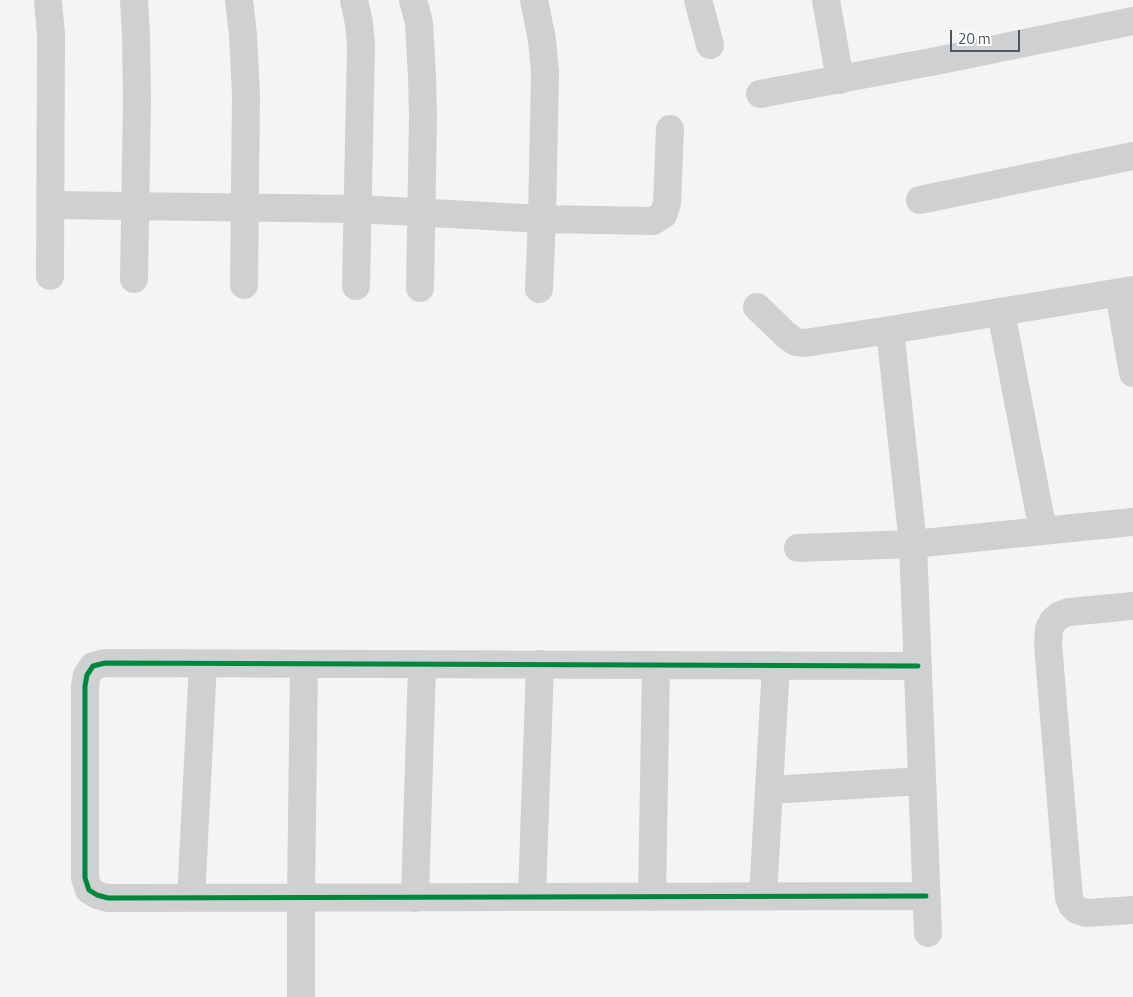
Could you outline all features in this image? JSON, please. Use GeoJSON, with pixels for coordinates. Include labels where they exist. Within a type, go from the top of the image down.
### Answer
{"type":"FeatureCollection","features":[{"type":"Feature","properties":{"kind":"street"},"geometry":{"type":"LineString","coordinates":[[48,0],[51,35],[50,276]]}},
{"type":"Feature","properties":{"kind":"street"},"geometry":{"type":"LineString","coordinates":[[134,0],[136,55],[134,279]]}},
{"type":"Feature","properties":{"kind":"street"},"geometry":{"type":"LineString","coordinates":[[239,0],[246,94],[244,285]]}},
{"type":"Feature","properties":{"kind":"street"},"geometry":{"type":"LineString","coordinates":[[354,0],[361,45],[356,286]]}},
{"type":"Feature","properties":{"kind":"street"},"geometry":{"type":"LineString","coordinates":[[413,0],[419,23],[423,116],[420,288]]}},
{"type":"Feature","properties":{"kind":"street"},"geometry":{"type":"LineString","coordinates":[[534,0],[542,40],[545,72],[539,289]]}},
{"type":"Feature","properties":{"kind":"street"},"geometry":{"type":"LineString","coordinates":[[698,0],[710,45]]}},
{"type":"Feature","properties":{"kind":"street"},"geometry":{"type":"LineString","coordinates":[[826,0],[840,80]]}},
{"type":"Feature","properties":{"kind":"street"},"geometry":{"type":"LineString","coordinates":[[760,94],[840,80],[1133,21]]}},
{"type":"Feature","properties":{"kind":"street"},"geometry":{"type":"LineString","coordinates":[[50,205],[358,209],[542,219],[653,221],[663,215],[667,203],[670,129]]}},
{"type":"Feature","properties":{"kind":"street"},"geometry":{"type":"LineString","coordinates":[[920,200],[1133,156]]}},
{"type":"Feature","properties":{"kind":"street"},"geometry":{"type":"LineString","coordinates":[[757,307],[787,336],[796,342],[805,343],[1126,292],[1133,373]]}},
{"type":"Feature","properties":{"kind":"street"},"geometry":{"type":"LineString","coordinates":[[1001,312],[1043,531]]}},
{"type":"Feature","properties":{"kind":"street"},"geometry":{"type":"LineString","coordinates":[[890,330],[913,544],[928,933]]}},
{"type":"Feature","properties":{"kind":"street"},"geometry":{"type":"LineString","coordinates":[[798,548],[913,544],[1133,522]]}},
{"type":"Feature","properties":{"kind":"street"},"geometry":{"type":"LineString","coordinates":[[1133,606],[1070,612],[1060,615],[1048,629],[1069,898],[1072,906],[1086,913],[1133,910]]}},
{"type":"Feature","properties":{"kind":"street"},"geometry":{"type":"LineString","coordinates":[[918,666],[105,663],[93,666],[87,674],[85,686],[85,870],[90,890],[97,895],[108,898],[926,896]]}},
{"type":"Feature","properties":{"kind":"street"},"geometry":{"type":"LineString","coordinates":[[191,898],[203,664]]}},
{"type":"Feature","properties":{"kind":"street"},"geometry":{"type":"LineString","coordinates":[[301,997],[304,664]]}},
{"type":"Feature","properties":{"kind":"street"},"geometry":{"type":"LineString","coordinates":[[415,898],[422,664]]}},
{"type":"Feature","properties":{"kind":"street"},"geometry":{"type":"LineString","coordinates":[[532,897],[540,664]]}},
{"type":"Feature","properties":{"kind":"street"},"geometry":{"type":"LineString","coordinates":[[652,897],[656,665]]}},
{"type":"Feature","properties":{"kind":"street"},"geometry":{"type":"LineString","coordinates":[[762,896],[776,665]]}},
{"type":"Feature","properties":{"kind":"street"},"geometry":{"type":"LineString","coordinates":[[769,790],[922,781]]}},
{"type":"Feature","properties":{"kind":"cycle path"},"geometry":{"type":"LineString","coordinates":[[918,666],[105,663],[93,666],[87,675],[85,686],[85,878],[89,890],[97,895],[108,898],[926,896]]}}]}
